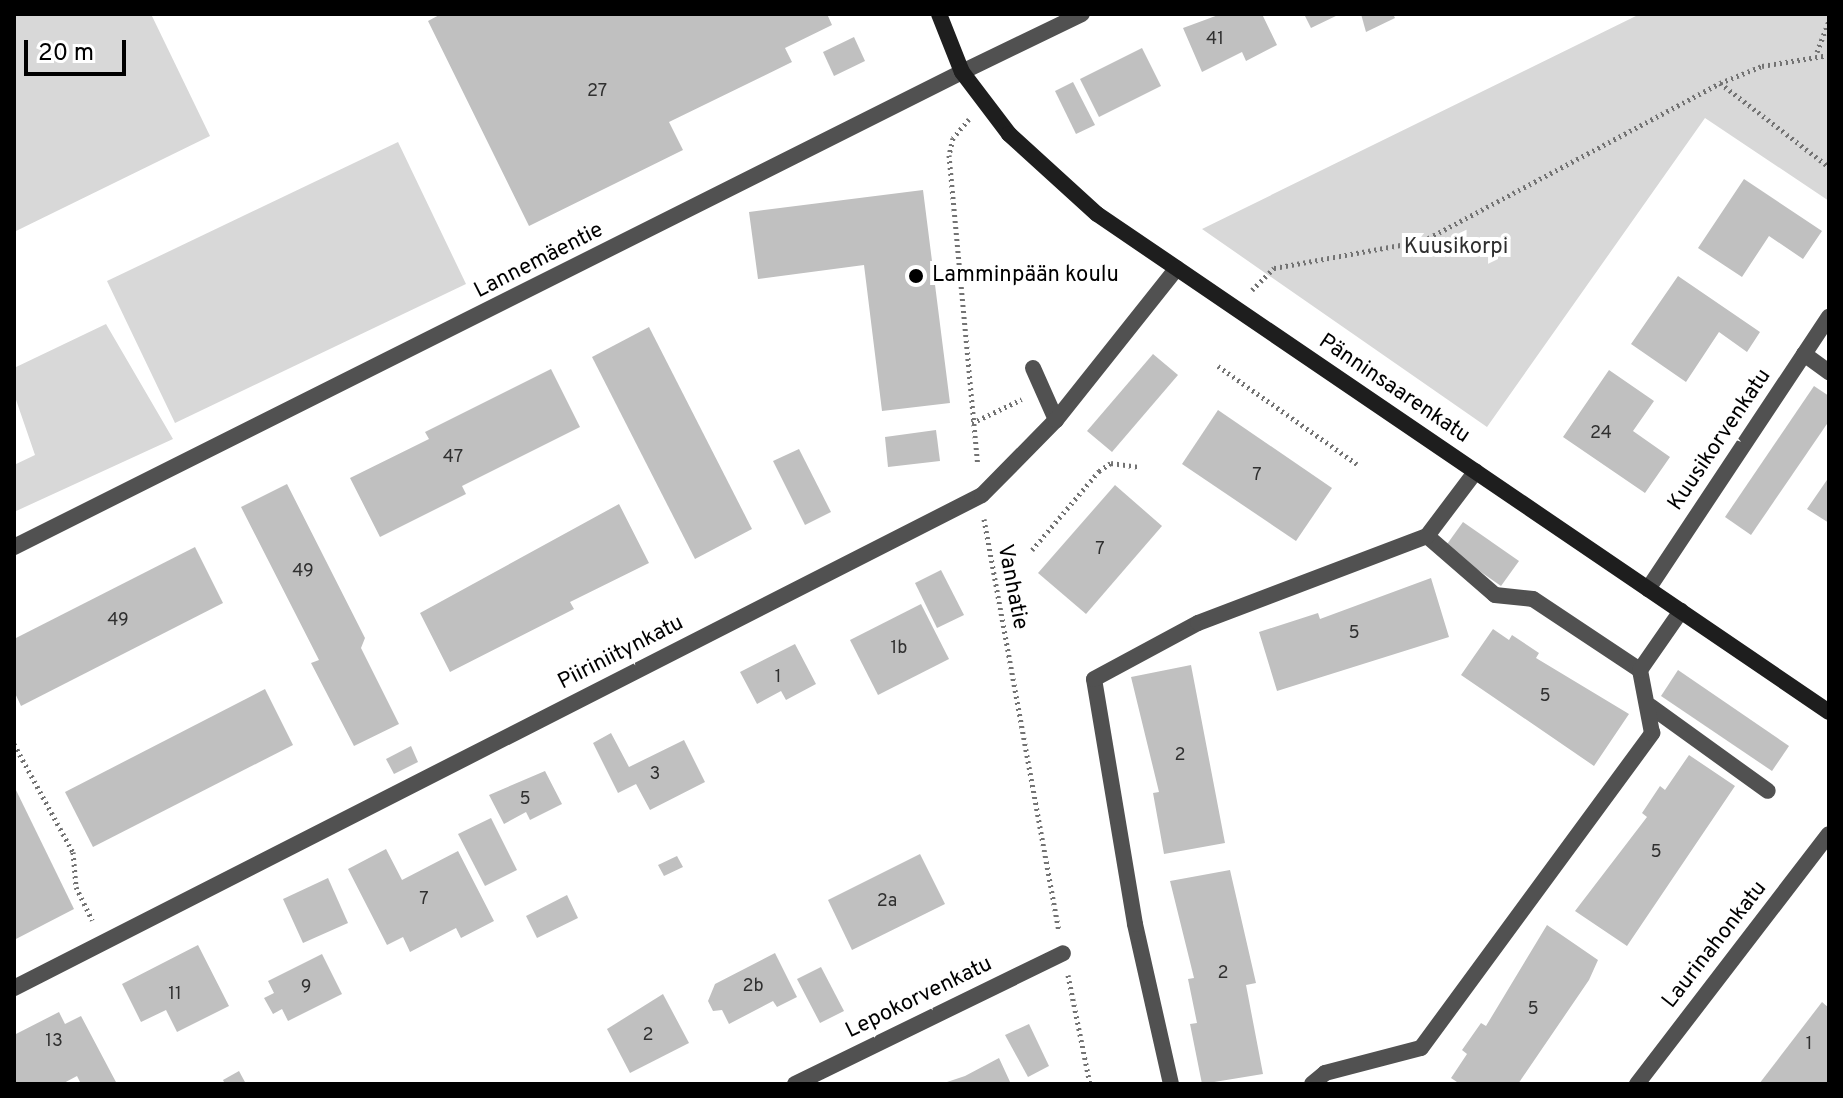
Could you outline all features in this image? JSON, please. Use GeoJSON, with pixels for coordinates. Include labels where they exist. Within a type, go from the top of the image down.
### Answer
{"type":"FeatureCollection","features":[{"type":"Feature","properties":{"kind":"street","name":"Pänninsaarenkatu"},"geometry":{"type":"LineString","coordinates":[[939,14],[962,72],[987,105],[1057,182],[1177,268],[1829,712]]}},
{"type":"Feature","properties":{"kind":"street","name":"Lannemäentie"},"geometry":{"type":"LineString","coordinates":[[14,547],[1082,14]]}},
{"type":"Feature","properties":{"kind":"street","name":"Piiriniitynkatu"},"geometry":{"type":"LineString","coordinates":[[14,988],[982,495],[1056,420],[1177,268]]}},
{"type":"Feature","properties":{"kind":"street","name":"Kuusikorvenkatu"},"geometry":{"type":"LineString","coordinates":[[1648,589],[1829,317]]}},
{"type":"Feature","properties":{"kind":"street"},"geometry":{"type":"LineString","coordinates":[[1804,354],[1829,372]]}},
{"type":"Feature","properties":{"kind":"street"},"geometry":{"type":"LineString","coordinates":[[1033,368],[1056,420]]}},
{"type":"Feature","properties":{"kind":"street"},"geometry":{"type":"LineString","coordinates":[[1171,1084],[1135,924],[1094,679],[1198,623],[1427,536],[1476,471]]}},
{"type":"Feature","properties":{"kind":"street"},"geometry":{"type":"LineString","coordinates":[[1312,1084],[1325,1073],[1421,1048],[1652,733],[1650,706],[1640,670],[1533,599],[1495,595],[1427,536]]}},
{"type":"Feature","properties":{"kind":"street"},"geometry":{"type":"LineString","coordinates":[[1640,670],[1681,611]]}},
{"type":"Feature","properties":{"kind":"street"},"geometry":{"type":"LineString","coordinates":[[1650,706],[1768,791]]}},
{"type":"Feature","properties":{"kind":"street","name":"Laurinahonkatu"},"geometry":{"type":"LineString","coordinates":[[1637,1084],[1829,834]]}},
{"type":"Feature","properties":{"kind":"street","name":"Lepokorvenkatu"},"geometry":{"type":"LineString","coordinates":[[795,1084],[1063,953]]}},
{"type":"Feature","properties":{"kind":"path"},"geometry":{"type":"LineString","coordinates":[[1817,52],[1829,21]]}},
{"type":"Feature","properties":{"kind":"path"},"geometry":{"type":"LineString","coordinates":[[1235,306],[1274,268],[1423,241],[1720,83],[1817,52],[1829,55]]}},
{"type":"Feature","properties":{"kind":"path"},"geometry":{"type":"LineString","coordinates":[[1720,83],[1829,167]]}},
{"type":"Feature","properties":{"kind":"path","name":"Vanhatie"},"geometry":{"type":"LineString","coordinates":[[987,105],[961,125],[949,155],[972,423],[1063,953],[1090,1084]]}},
{"type":"Feature","properties":{"kind":"path"},"geometry":{"type":"LineString","coordinates":[[1218,366],[1357,464]]}},
{"type":"Feature","properties":{"kind":"path"},"geometry":{"type":"LineString","coordinates":[[972,423],[1041,390]]}},
{"type":"Feature","properties":{"kind":"path"},"geometry":{"type":"LineString","coordinates":[[1032,550],[1099,471],[1111,463],[1139,467]]}},
{"type":"Feature","properties":{"kind":"path"},"geometry":{"type":"LineString","coordinates":[[14,744],[73,852],[76,887],[102,942]]}},
{"type":"Feature","properties":{"kind":"green space"},"geometry":{"type":"Polygon","coordinates":[[[14,14],[151,14],[210,136],[14,232],[14,14]]]}},
{"type":"Feature","properties":{"kind":"green space","name":"Kuusikorpi"},"geometry":{"type":"Polygon","coordinates":[[[1640,14],[1829,14],[1829,201],[1705,118],[1487,427],[1202,229],[1640,14]]]}},
{"type":"Feature","properties":{"kind":"green space"},"geometry":{"type":"Polygon","coordinates":[[[398,142],[466,284],[175,423],[107,281],[398,142]]]}},
{"type":"Feature","properties":{"kind":"green space"},"geometry":{"type":"Polygon","coordinates":[[[106,324],[173,439],[14,512],[14,465],[35,455],[14,394],[14,368],[106,324]]]}},
{"type":"Feature","properties":{"kind":"building"},"geometry":{"type":"Polygon","coordinates":[[[441,14],[827,14],[832,25],[785,48],[792,62],[669,122],[683,150],[529,226],[428,21],[441,14]]]}},
{"type":"Feature","properties":{"kind":"building"},"geometry":{"type":"Polygon","coordinates":[[[1221,14],[1262,14],[1277,45],[1246,61],[1242,52],[1202,72],[1183,28],[1221,14]]]}},
{"type":"Feature","properties":{"kind":"building"},"geometry":{"type":"Polygon","coordinates":[[[1304,14],[1340,14],[1311,28],[1304,14]]]}},
{"type":"Feature","properties":{"kind":"building"},"geometry":{"type":"Polygon","coordinates":[[[1361,14],[1393,14],[1395,18],[1366,32],[1361,14]]]}},
{"type":"Feature","properties":{"kind":"building"},"geometry":{"type":"Polygon","coordinates":[[[854,37],[865,61],[834,76],[823,52],[854,37]]]}},
{"type":"Feature","properties":{"kind":"building"},"geometry":{"type":"Polygon","coordinates":[[[1142,48],[1161,86],[1099,117],[1080,79],[1142,48]]]}},
{"type":"Feature","properties":{"kind":"building"},"geometry":{"type":"Polygon","coordinates":[[[1073,82],[1095,125],[1076,134],[1055,91],[1073,82]]]}},
{"type":"Feature","properties":{"kind":"building"},"geometry":{"type":"Polygon","coordinates":[[[1744,179],[1822,231],[1803,259],[1769,236],[1742,277],[1698,248],[1744,179]]]}},
{"type":"Feature","properties":{"kind":"building"},"geometry":{"type":"Polygon","coordinates":[[[923,190],[950,403],[882,411],[864,265],[758,279],[749,212],[923,190]]]}},
{"type":"Feature","properties":{"kind":"building"},"geometry":{"type":"Polygon","coordinates":[[[1678,276],[1760,332],[1747,352],[1719,332],[1686,382],[1631,344],[1678,276]]]}},
{"type":"Feature","properties":{"kind":"building"},"geometry":{"type":"Polygon","coordinates":[[[649,327],[752,529],[695,559],[592,357],[649,327]]]}},
{"type":"Feature","properties":{"kind":"building"},"geometry":{"type":"Polygon","coordinates":[[[1153,354],[1178,375],[1112,452],[1087,431],[1153,354]]]}},
{"type":"Feature","properties":{"kind":"building"},"geometry":{"type":"Polygon","coordinates":[[[551,369],[580,427],[462,486],[466,494],[380,537],[350,478],[429,439],[425,432],[551,369]]]}},
{"type":"Feature","properties":{"kind":"building"},"geometry":{"type":"Polygon","coordinates":[[[1609,370],[1654,401],[1633,431],[1670,457],[1645,493],[1563,437],[1609,370]]]}},
{"type":"Feature","properties":{"kind":"building"},"geometry":{"type":"Polygon","coordinates":[[[1814,386],[1829,396],[1829,421],[1751,535],[1725,517],[1814,386]]]}},
{"type":"Feature","properties":{"kind":"building"},"geometry":{"type":"Polygon","coordinates":[[[1218,410],[1332,488],[1296,541],[1182,464],[1218,410]]]}},
{"type":"Feature","properties":{"kind":"building"},"geometry":{"type":"Polygon","coordinates":[[[936,430],[940,461],[888,467],[885,437],[936,430]]]}},
{"type":"Feature","properties":{"kind":"building"},"geometry":{"type":"Polygon","coordinates":[[[799,449],[831,512],[805,525],[773,461],[799,449]]]}},
{"type":"Feature","properties":{"kind":"building"},"geometry":{"type":"Polygon","coordinates":[[[1829,477],[1829,523],[1807,509],[1829,477]]]}},
{"type":"Feature","properties":{"kind":"building"},"geometry":{"type":"Polygon","coordinates":[[[287,484],[365,638],[361,648],[399,724],[354,746],[311,663],[319,660],[241,507],[287,484]]]}},
{"type":"Feature","properties":{"kind":"building"},"geometry":{"type":"Polygon","coordinates":[[[1115,485],[1162,526],[1086,614],[1038,573],[1115,485]]]}},
{"type":"Feature","properties":{"kind":"building"},"geometry":{"type":"Polygon","coordinates":[[[619,504],[649,563],[570,602],[574,609],[450,672],[420,613],[619,504]]]}},
{"type":"Feature","properties":{"kind":"building"},"geometry":{"type":"Polygon","coordinates":[[[1463,522],[1519,561],[1501,586],[1445,547],[1463,522]]]}},
{"type":"Feature","properties":{"kind":"building"},"geometry":{"type":"Polygon","coordinates":[[[195,547],[223,603],[21,706],[14,691],[14,639],[195,547]]]}},
{"type":"Feature","properties":{"kind":"building"},"geometry":{"type":"Polygon","coordinates":[[[941,570],[964,615],[937,628],[915,583],[941,570]]]}},
{"type":"Feature","properties":{"kind":"building"},"geometry":{"type":"Polygon","coordinates":[[[1431,578],[1449,637],[1277,691],[1259,632],[1318,613],[1320,619],[1431,578]]]}},
{"type":"Feature","properties":{"kind":"building"},"geometry":{"type":"Polygon","coordinates":[[[921,604],[949,659],[878,695],[850,640],[921,604]]]}},
{"type":"Feature","properties":{"kind":"building"},"geometry":{"type":"Polygon","coordinates":[[[1493,629],[1509,640],[1512,635],[1539,653],[1536,658],[1629,714],[1594,766],[1461,675],[1493,629]]]}},
{"type":"Feature","properties":{"kind":"building"},"geometry":{"type":"Polygon","coordinates":[[[795,644],[816,684],[786,700],[781,691],[757,704],[740,672],[795,644]]]}},
{"type":"Feature","properties":{"kind":"building"},"geometry":{"type":"Polygon","coordinates":[[[1191,665],[1225,843],[1164,854],[1153,793],[1159,792],[1131,677],[1191,665]]]}},
{"type":"Feature","properties":{"kind":"building"},"geometry":{"type":"Polygon","coordinates":[[[1678,670],[1789,746],[1772,771],[1661,696],[1678,670]]]}},
{"type":"Feature","properties":{"kind":"building"},"geometry":{"type":"Polygon","coordinates":[[[265,689],[293,745],[93,847],[65,792],[265,689]]]}},
{"type":"Feature","properties":{"kind":"building"},"geometry":{"type":"Polygon","coordinates":[[[611,733],[629,767],[684,740],[705,782],[650,810],[636,784],[618,793],[593,743],[611,733]]]}},
{"type":"Feature","properties":{"kind":"building"},"geometry":{"type":"Polygon","coordinates":[[[411,746],[418,762],[394,774],[386,759],[411,746]]]}},
{"type":"Feature","properties":{"kind":"building"},"geometry":{"type":"Polygon","coordinates":[[[1689,755],[1735,786],[1627,946],[1575,911],[1647,817],[1642,813],[1660,786],[1665,790],[1689,755]]]}},
{"type":"Feature","properties":{"kind":"building"},"geometry":{"type":"Polygon","coordinates":[[[545,771],[562,804],[530,820],[526,812],[504,824],[489,795],[545,771]]]}},
{"type":"Feature","properties":{"kind":"building"},"geometry":{"type":"Polygon","coordinates":[[[14,786],[74,909],[14,940],[14,786]]]}},
{"type":"Feature","properties":{"kind":"building"},"geometry":{"type":"Polygon","coordinates":[[[491,818],[517,870],[485,886],[458,834],[491,818]]]}},
{"type":"Feature","properties":{"kind":"building"},"geometry":{"type":"Polygon","coordinates":[[[386,849],[402,880],[458,851],[494,921],[461,938],[456,928],[410,952],[403,937],[387,945],[348,869],[386,849]]]}},
{"type":"Feature","properties":{"kind":"building"},"geometry":{"type":"Polygon","coordinates":[[[920,854],[945,904],[852,950],[828,900],[920,854]]]}},
{"type":"Feature","properties":{"kind":"building"},"geometry":{"type":"Polygon","coordinates":[[[677,856],[683,867],[664,876],[658,865],[677,856]]]}},
{"type":"Feature","properties":{"kind":"building"},"geometry":{"type":"Polygon","coordinates":[[[1230,870],[1256,983],[1246,985],[1263,1074],[1202,1084],[1190,1024],[1197,1023],[1188,979],[1194,978],[1170,881],[1230,870]]]}},
{"type":"Feature","properties":{"kind":"building"},"geometry":{"type":"Polygon","coordinates":[[[328,878],[348,923],[303,943],[283,899],[328,878]]]}},
{"type":"Feature","properties":{"kind":"building"},"geometry":{"type":"Polygon","coordinates":[[[567,895],[578,918],[537,938],[526,916],[567,895]]]}},
{"type":"Feature","properties":{"kind":"building"},"geometry":{"type":"Polygon","coordinates":[[[1547,925],[1598,960],[1589,980],[1518,1084],[1460,1084],[1451,1078],[1467,1054],[1462,1050],[1481,1023],[1486,1026],[1547,925]]]}},
{"type":"Feature","properties":{"kind":"building"},"geometry":{"type":"Polygon","coordinates":[[[198,945],[229,1006],[177,1032],[166,1010],[141,1022],[122,984],[198,945]]]}},
{"type":"Feature","properties":{"kind":"building"},"geometry":{"type":"Polygon","coordinates":[[[775,953],[797,997],[777,1007],[773,1001],[729,1024],[722,1010],[713,1011],[708,1001],[715,984],[775,953]]]}},
{"type":"Feature","properties":{"kind":"building"},"geometry":{"type":"Polygon","coordinates":[[[322,954],[342,994],[288,1021],[282,1009],[273,1014],[264,998],[274,993],[268,981],[322,954]]]}},
{"type":"Feature","properties":{"kind":"building"},"geometry":{"type":"Polygon","coordinates":[[[821,967],[844,1011],[820,1023],[797,979],[821,967]]]}},
{"type":"Feature","properties":{"kind":"building"},"geometry":{"type":"Polygon","coordinates":[[[663,994],[689,1043],[630,1073],[607,1029],[663,994]]]}},
{"type":"Feature","properties":{"kind":"building"},"geometry":{"type":"Polygon","coordinates":[[[1822,1002],[1829,1008],[1827,1084],[1759,1084],[1822,1002]]]}},
{"type":"Feature","properties":{"kind":"building"},"geometry":{"type":"Polygon","coordinates":[[[59,1012],[65,1024],[81,1016],[117,1084],[81,1084],[77,1076],[62,1084],[14,1084],[14,1035],[59,1012]]]}},
{"type":"Feature","properties":{"kind":"building"},"geometry":{"type":"Polygon","coordinates":[[[1029,1024],[1049,1066],[1028,1077],[1005,1035],[1029,1024]]]}},
{"type":"Feature","properties":{"kind":"building"},"geometry":{"type":"Polygon","coordinates":[[[999,1058],[1011,1084],[941,1084],[965,1076],[999,1058]]]}},
{"type":"Feature","properties":{"kind":"building"},"geometry":{"type":"Polygon","coordinates":[[[239,1071],[246,1084],[225,1084],[223,1080],[239,1071]]]}},
{"type":"Feature","properties":{"kind":"place","name":"Lamminpään koulu"},"geometry":{"type":"Point","coordinates":[916,276]}}]}
